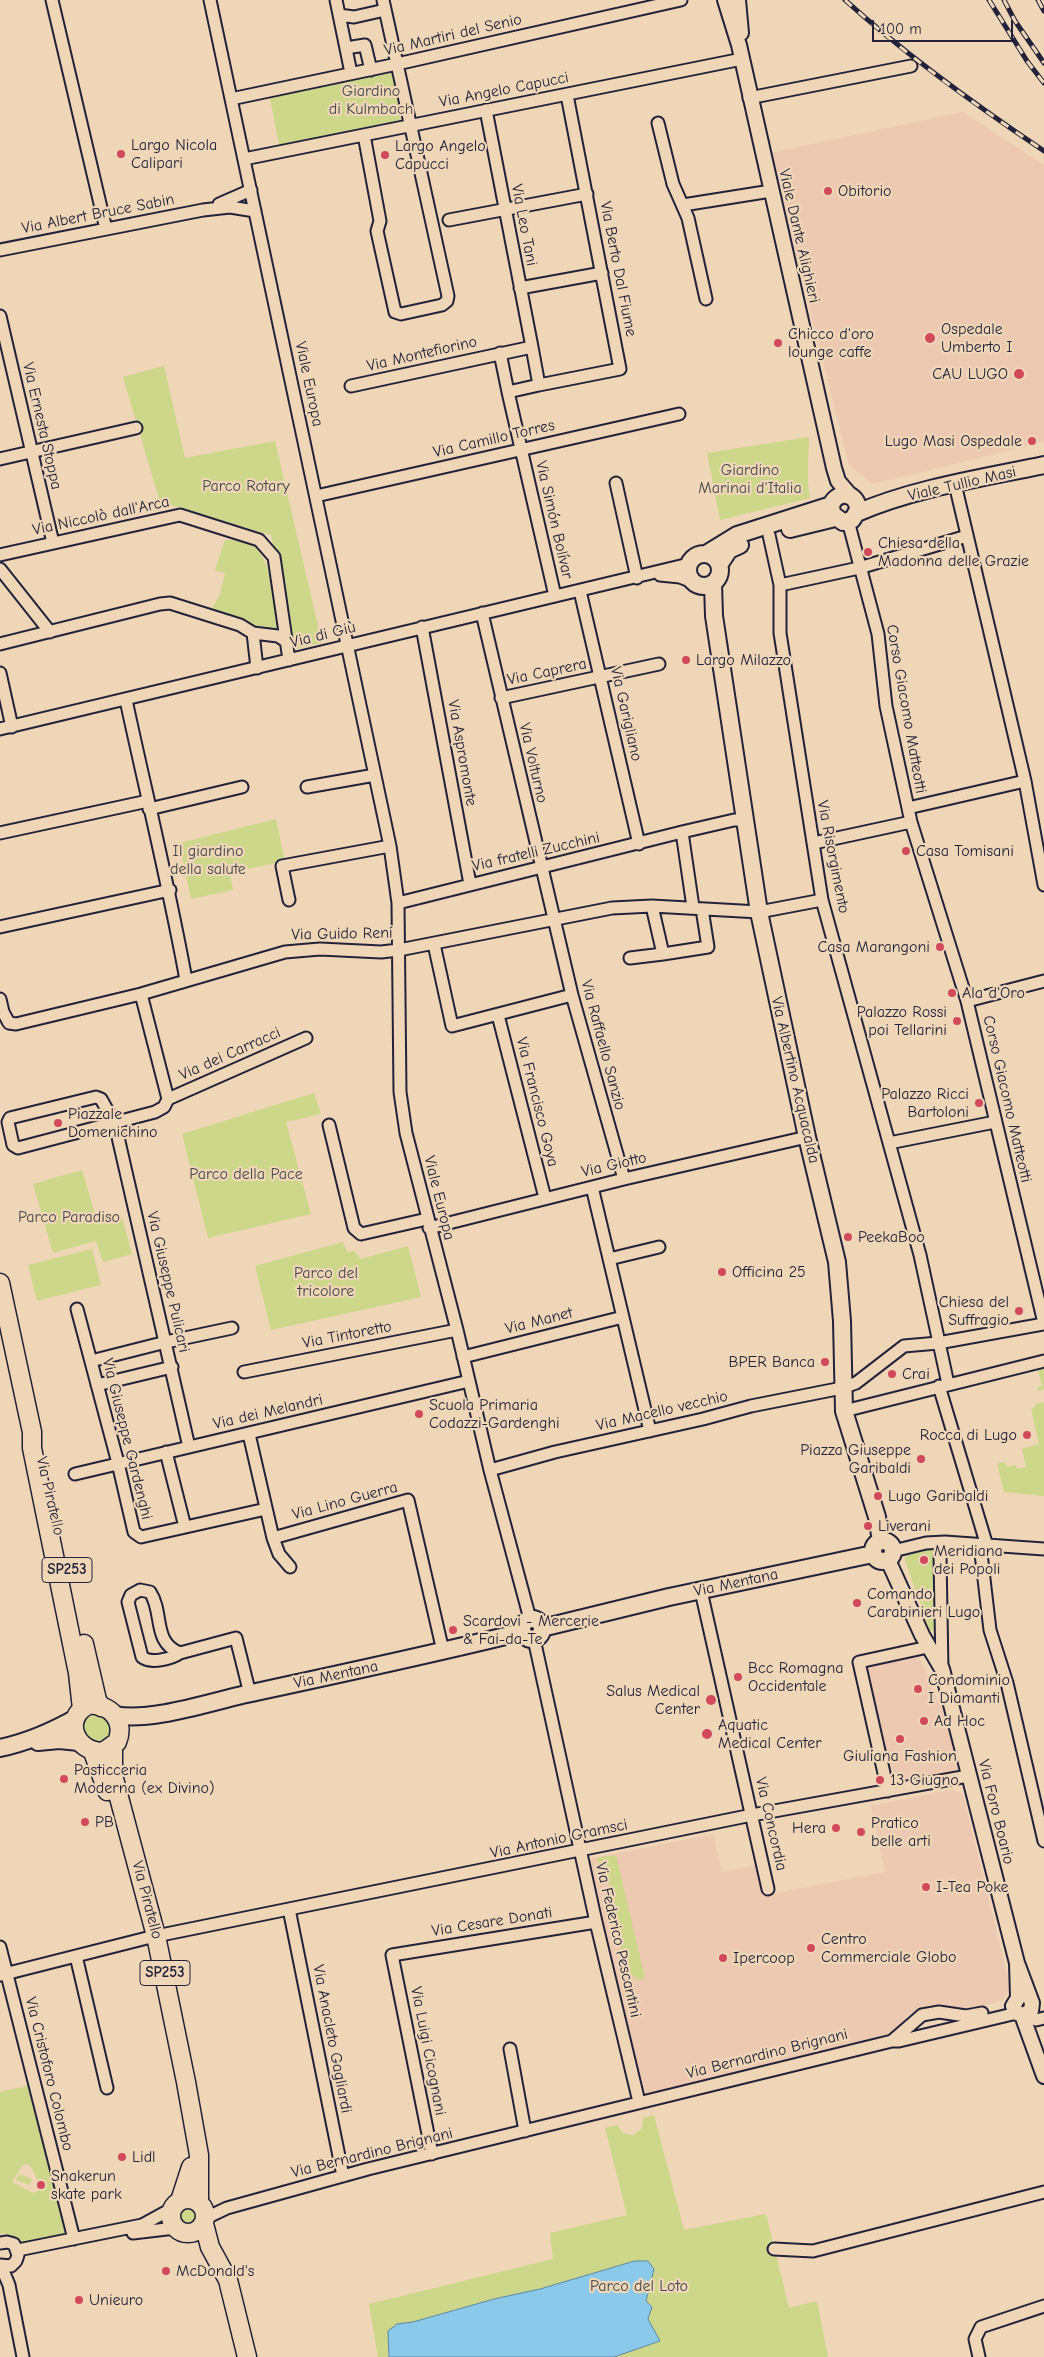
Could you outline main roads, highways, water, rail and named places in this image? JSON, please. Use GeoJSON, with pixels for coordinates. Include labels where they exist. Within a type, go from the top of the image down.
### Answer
{"type":"FeatureCollection","features":[{"type":"Feature","properties":{"kind":"main road","name":"Viale Tullio Masi"},"geometry":{"type":"LineString","coordinates":[[844,507],[729,550],[719,565],[719,575],[702,583],[688,574],[689,564],[696,556],[706,554],[737,535],[844,507],[880,503],[955,484],[1044,465]]}},
{"type":"Feature","properties":{"kind":"main road"},"geometry":{"type":"LineString","coordinates":[[706,554],[714,558],[719,565]]}},
{"type":"Feature","properties":{"kind":"main road","name":"Via Albertino Acquacalda"},"geometry":{"type":"LineString","coordinates":[[702,583],[714,616],[759,912],[807,1137],[837,1262],[842,1321],[844,1411],[877,1517],[884,1552]]}},
{"type":"Feature","properties":{"kind":"main road","name":"Via Piratello"},"geometry":{"type":"LineString","coordinates":[[0,1283],[32,1432],[32,1448],[78,1673],[79,1713],[74,1727],[86,1747],[108,1794],[169,1992],[199,2155],[203,2213],[210,2247],[224,2269],[246,2357]]}},
{"type":"Feature","properties":{"kind":"main road","name":"Via Piratello"},"geometry":{"type":"LineString","coordinates":[[32,1432],[38,1442],[97,1700],[121,1728],[116,1741],[112,1775],[152,1937],[191,2154],[191,2170],[171,2218],[180,2231],[216,2264],[232,2295]]}},
{"type":"Feature","properties":{"kind":"main road","name":"Via Mentana"},"geometry":{"type":"LineString","coordinates":[[108,1711],[126,1717],[149,1715],[443,1651],[700,1591],[884,1552]]}},
{"type":"Feature","properties":{"kind":"main road"},"geometry":{"type":"LineString","coordinates":[[7,1746],[54,1730],[94,1705],[108,1711]]}},
{"type":"Feature","properties":{"kind":"main road","name":"Via Mentana"},"geometry":{"type":"LineString","coordinates":[[116,1741],[149,1715]]}},
{"type":"Feature","properties":{"kind":"main road"},"geometry":{"type":"LineString","coordinates":[[7,1746],[59,1740],[103,1752],[116,1741]]}},
{"type":"Feature","properties":{"kind":"main road"},"geometry":{"type":"LineString","coordinates":[[177,2204],[190,2199],[203,2213],[196,2232],[180,2231]]}},
{"type":"Feature","properties":{"kind":"water"},"geometry":{"type":"Polygon","coordinates":[[[635,2261],[648,2261],[654,2269],[646,2301],[652,2307],[648,2319],[660,2341],[614,2357],[389,2357],[388,2331],[397,2324],[413,2322],[494,2299],[540,2289],[635,2261]]]}},
{"type":"Feature","properties":{"kind":"railway"},"geometry":{"type":"LineString","coordinates":[[845,0],[892,41],[942,79],[1044,151]]}},
{"type":"Feature","properties":{"kind":"railway"},"geometry":{"type":"LineString","coordinates":[[989,0],[1027,61],[1044,83]]}},
{"type":"Feature","properties":{"kind":"railway"},"geometry":{"type":"LineString","coordinates":[[1004,0],[1015,21],[1044,63]]}},
{"type":"Feature","properties":{"kind":"railway"},"geometry":{"type":"LineString","coordinates":[[1038,0],[1044,11]]}},
{"type":"Feature","properties":{"kind":"place","name":"Largo Nicola Calipari"},"geometry":{"type":"Point","coordinates":[121,154]}},
{"type":"Feature","properties":{"kind":"place","name":"Largo Angelo Capucci"},"geometry":{"type":"Point","coordinates":[385,155]}},
{"type":"Feature","properties":{"kind":"place","name":"Obitorio"},"geometry":{"type":"Point","coordinates":[828,191]}},
{"type":"Feature","properties":{"kind":"place","name":"Ospedale Umberto I"},"geometry":{"type":"Point","coordinates":[930,338]}},
{"type":"Feature","properties":{"kind":"place","name":"Chicco d'oro lounge caffe"},"geometry":{"type":"Point","coordinates":[778,343]}},
{"type":"Feature","properties":{"kind":"place","name":"CAU LUGO"},"geometry":{"type":"Point","coordinates":[1019,374]}},
{"type":"Feature","properties":{"kind":"place","name":"Lugo Masi Ospedale"},"geometry":{"type":"Point","coordinates":[1032,441]}},
{"type":"Feature","properties":{"kind":"place","name":"Chiesa della Madonna delle Grazie"},"geometry":{"type":"Point","coordinates":[868,552]}},
{"type":"Feature","properties":{"kind":"place","name":"Largo Milazzo"},"geometry":{"type":"Point","coordinates":[686,660]}},
{"type":"Feature","properties":{"kind":"place","name":"Casa Tomisani"},"geometry":{"type":"Point","coordinates":[906,851]}},
{"type":"Feature","properties":{"kind":"place","name":"Casa Marangoni"},"geometry":{"type":"Point","coordinates":[940,947]}},
{"type":"Feature","properties":{"kind":"place","name":"Ala d'Oro"},"geometry":{"type":"Point","coordinates":[952,993]}},
{"type":"Feature","properties":{"kind":"place","name":"Palazzo Rossi poi Tellarini"},"geometry":{"type":"Point","coordinates":[957,1021]}},
{"type":"Feature","properties":{"kind":"place","name":"Palazzo Ricci Bartoloni"},"geometry":{"type":"Point","coordinates":[979,1103]}},
{"type":"Feature","properties":{"kind":"place","name":"Piazzale Domenichino"},"geometry":{"type":"Point","coordinates":[58,1123]}},
{"type":"Feature","properties":{"kind":"place","name":"PeekaBoo"},"geometry":{"type":"Point","coordinates":[848,1237]}},
{"type":"Feature","properties":{"kind":"place","name":"Officina 25"},"geometry":{"type":"Point","coordinates":[722,1272]}},
{"type":"Feature","properties":{"kind":"place","name":"Chiesa del Suffragio"},"geometry":{"type":"Point","coordinates":[1019,1311]}},
{"type":"Feature","properties":{"kind":"place","name":"BPER Banca"},"geometry":{"type":"Point","coordinates":[825,1362]}},
{"type":"Feature","properties":{"kind":"place","name":"Crai"},"geometry":{"type":"Point","coordinates":[892,1374]}},
{"type":"Feature","properties":{"kind":"place","name":"Scuola Primaria Codazzi-Gardenghi"},"geometry":{"type":"Point","coordinates":[419,1414]}},
{"type":"Feature","properties":{"kind":"place","name":"Rocca di Lugo"},"geometry":{"type":"Point","coordinates":[1027,1435]}},
{"type":"Feature","properties":{"kind":"place","name":"Piazza Giuseppe Garibaldi"},"geometry":{"type":"Point","coordinates":[921,1459]}},
{"type":"Feature","properties":{"kind":"place","name":"Lugo Garibaldi"},"geometry":{"type":"Point","coordinates":[878,1496]}},
{"type":"Feature","properties":{"kind":"place","name":"Liverani"},"geometry":{"type":"Point","coordinates":[868,1526]}},
{"type":"Feature","properties":{"kind":"place","name":"Meridiana dei Popoli"},"geometry":{"type":"Point","coordinates":[924,1560]}},
{"type":"Feature","properties":{"kind":"place","name":"Comando Carabinieri Lugo"},"geometry":{"type":"Point","coordinates":[857,1603]}},
{"type":"Feature","properties":{"kind":"place","name":"Scardovi - Mercerie & Fai-da-Te"},"geometry":{"type":"Point","coordinates":[453,1630]}},
{"type":"Feature","properties":{"kind":"place","name":"Bcc Romagna Occidentale"},"geometry":{"type":"Point","coordinates":[738,1677]}},
{"type":"Feature","properties":{"kind":"place","name":"Condominio I Diamanti"},"geometry":{"type":"Point","coordinates":[918,1689]}},
{"type":"Feature","properties":{"kind":"place","name":"Salus Medical Center"},"geometry":{"type":"Point","coordinates":[711,1700]}},
{"type":"Feature","properties":{"kind":"place","name":"Ad Hoc"},"geometry":{"type":"Point","coordinates":[924,1721]}},
{"type":"Feature","properties":{"kind":"place","name":"Aquatic Medical Center"},"geometry":{"type":"Point","coordinates":[707,1734]}},
{"type":"Feature","properties":{"kind":"place","name":"Giuliana Fashion"},"geometry":{"type":"Point","coordinates":[900,1739]}},
{"type":"Feature","properties":{"kind":"place","name":"Pasticceria Moderna (ex Divino)"},"geometry":{"type":"Point","coordinates":[64,1779]}},
{"type":"Feature","properties":{"kind":"place","name":"13 Giugno"},"geometry":{"type":"Point","coordinates":[880,1780]}},
{"type":"Feature","properties":{"kind":"place","name":"PB"},"geometry":{"type":"Point","coordinates":[85,1822]}},
{"type":"Feature","properties":{"kind":"place","name":"Hera"},"geometry":{"type":"Point","coordinates":[836,1828]}},
{"type":"Feature","properties":{"kind":"place","name":"Pratico belle arti"},"geometry":{"type":"Point","coordinates":[861,1832]}},
{"type":"Feature","properties":{"kind":"place","name":"I-Tea Poke"},"geometry":{"type":"Point","coordinates":[926,1887]}},
{"type":"Feature","properties":{"kind":"place","name":"Centro Commerciale Globo"},"geometry":{"type":"Point","coordinates":[811,1948]}},
{"type":"Feature","properties":{"kind":"place","name":"Ipercoop"},"geometry":{"type":"Point","coordinates":[723,1958]}},
{"type":"Feature","properties":{"kind":"place","name":"Lidl"},"geometry":{"type":"Point","coordinates":[122,2157]}},
{"type":"Feature","properties":{"kind":"place","name":"Snakerun skate park"},"geometry":{"type":"Point","coordinates":[41,2185]}},
{"type":"Feature","properties":{"kind":"place","name":"McDonald's"},"geometry":{"type":"Point","coordinates":[166,2271]}},
{"type":"Feature","properties":{"kind":"place","name":"Unieuro"},"geometry":{"type":"Point","coordinates":[79,2300]}},
{"type":"Feature","properties":{"kind":"park label","name":"Giardino di Kulmbach"},"geometry":{"type":"Point","coordinates":[371,100]}},
{"type":"Feature","properties":{"kind":"park label","name":"Giardino Marinai d'Italia"},"geometry":{"type":"Point","coordinates":[750,479]}},
{"type":"Feature","properties":{"kind":"park label","name":"Parco Rotary"},"geometry":{"type":"Point","coordinates":[246,486]}},
{"type":"Feature","properties":{"kind":"park label","name":"Il giardino della salute"},"geometry":{"type":"Point","coordinates":[208,860]}},
{"type":"Feature","properties":{"kind":"park label","name":"Parco della Pace"},"geometry":{"type":"Point","coordinates":[246,1174]}},
{"type":"Feature","properties":{"kind":"park label","name":"Parco Paradiso"},"geometry":{"type":"Point","coordinates":[69,1217]}},
{"type":"Feature","properties":{"kind":"park label","name":"Parco del tricolore"},"geometry":{"type":"Point","coordinates":[326,1282]}},
{"type":"Feature","properties":{"kind":"park label","name":"Parco del Loto"},"geometry":{"type":"Point","coordinates":[639,2286]}}]}
